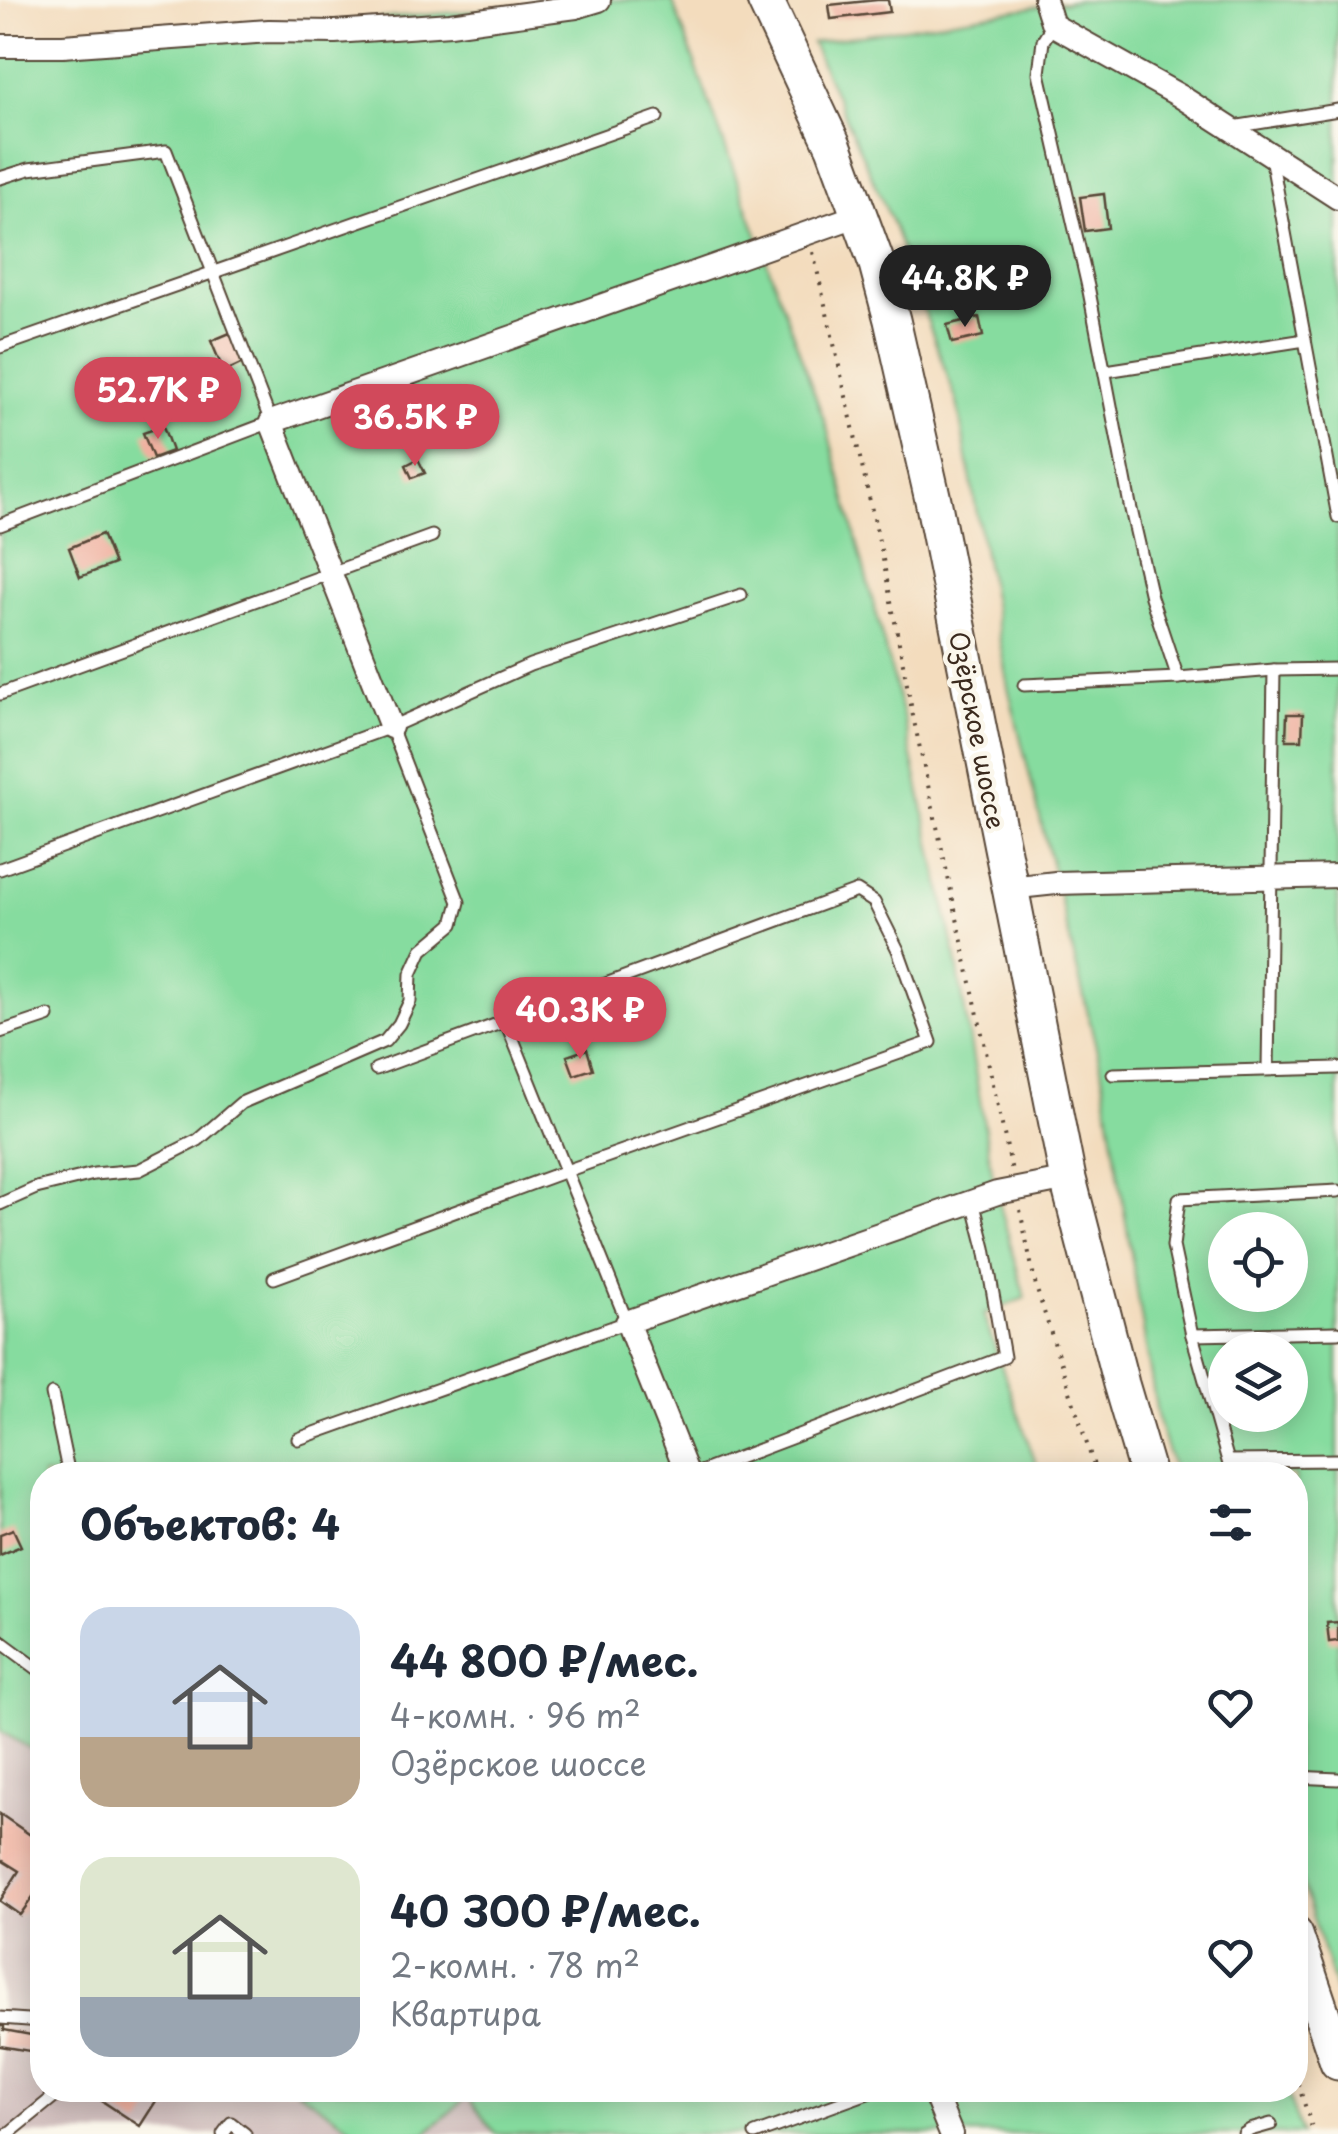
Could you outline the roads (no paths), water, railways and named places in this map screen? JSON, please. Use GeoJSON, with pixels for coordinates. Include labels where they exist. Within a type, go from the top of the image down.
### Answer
{"type":"FeatureCollection","features":[{"type":"Feature","properties":{"kind":"main road","name":"Озёрское шоссе"},"geometry":{"type":"LineString","coordinates":[[765,0],[834,146],[877,264],[892,320],[933,500],[1068,1179],[1144,1462]]}},
{"type":"Feature","properties":{"kind":"main road"},"geometry":{"type":"LineString","coordinates":[[1308,1973],[1338,2062]]}},
{"type":"Feature","properties":{"kind":"street"},"geometry":{"type":"LineString","coordinates":[[0,46],[62,46],[431,25],[576,7],[599,0]]}},
{"type":"Feature","properties":{"kind":"street"},"geometry":{"type":"LineString","coordinates":[[1045,0],[1053,25],[1180,96],[1338,198]]}},
{"type":"Feature","properties":{"kind":"street"},"geometry":{"type":"LineString","coordinates":[[391,728],[271,422],[859,215]]}},
{"type":"Feature","properties":{"kind":"street"},"geometry":{"type":"LineString","coordinates":[[1008,888],[1056,883],[1338,876]]}},
{"type":"Feature","properties":{"kind":"street"},"geometry":{"type":"LineString","coordinates":[[685,1462],[626,1322],[973,1201],[1068,1179]]}},
{"type":"Feature","properties":{"kind":"street"},"geometry":{"type":"LineString","coordinates":[[938,2102],[951,2134]]}},
{"type":"Feature","properties":{"kind":"lane"},"geometry":{"type":"LineString","coordinates":[[1053,25],[1043,42],[1040,73],[1151,597],[1178,678]]}},
{"type":"Feature","properties":{"kind":"lane"},"geometry":{"type":"LineString","coordinates":[[1229,127],[1338,110]]}},
{"type":"Feature","properties":{"kind":"lane"},"geometry":{"type":"LineString","coordinates":[[0,348],[657,116]]}},
{"type":"Feature","properties":{"kind":"lane"},"geometry":{"type":"LineString","coordinates":[[0,178],[29,169],[166,151],[271,422],[0,525]]}},
{"type":"Feature","properties":{"kind":"lane"},"geometry":{"type":"LineString","coordinates":[[1270,154],[1338,517]]}},
{"type":"Feature","properties":{"kind":"lane"},"geometry":{"type":"LineString","coordinates":[[1106,371],[1305,340]]}},
{"type":"Feature","properties":{"kind":"lane"},"geometry":{"type":"LineString","coordinates":[[0,694],[432,536]]}},
{"type":"Feature","properties":{"kind":"lane"},"geometry":{"type":"LineString","coordinates":[[0,869],[391,728],[530,665],[741,594]]}},
{"type":"Feature","properties":{"kind":"lane"},"geometry":{"type":"LineString","coordinates":[[1024,685],[1338,669]]}},
{"type":"Feature","properties":{"kind":"lane"},"geometry":{"type":"LineString","coordinates":[[1268,1069],[1274,670]]}},
{"type":"Feature","properties":{"kind":"lane"},"geometry":{"type":"LineString","coordinates":[[0,1204],[36,1188],[94,1174],[138,1170],[198,1140],[240,1103],[385,1041],[410,1001],[411,974],[422,950],[454,924],[460,902],[391,728]]}},
{"type":"Feature","properties":{"kind":"lane"},"geometry":{"type":"LineString","coordinates":[[274,1278],[932,1042],[898,950],[874,902],[857,892],[376,1069]]}},
{"type":"Feature","properties":{"kind":"lane"},"geometry":{"type":"LineString","coordinates":[[0,1032],[48,1016]]}},
{"type":"Feature","properties":{"kind":"lane"},"geometry":{"type":"LineString","coordinates":[[298,1439],[626,1322],[506,1022]]}},
{"type":"Feature","properties":{"kind":"lane"},"geometry":{"type":"LineString","coordinates":[[1112,1074],[1338,1068]]}},
{"type":"Feature","properties":{"kind":"lane"},"geometry":{"type":"LineString","coordinates":[[1228,1462],[1192,1335],[1174,1246],[1179,1199],[1338,1191]]}},
{"type":"Feature","properties":{"kind":"lane"},"geometry":{"type":"LineString","coordinates":[[725,1462],[1004,1357],[973,1201]]}},
{"type":"Feature","properties":{"kind":"lane"},"geometry":{"type":"LineString","coordinates":[[1192,1335],[1338,1332]]}},
{"type":"Feature","properties":{"kind":"lane"},"geometry":{"type":"LineString","coordinates":[[52,1394],[66,1462]]}},
{"type":"Feature","properties":{"kind":"lane"},"geometry":{"type":"LineString","coordinates":[[1308,1462],[1338,1460]]}},
{"type":"Feature","properties":{"kind":"lane"},"geometry":{"type":"LineString","coordinates":[[0,1641],[30,1663]]}},
{"type":"Feature","properties":{"kind":"lane"},"geometry":{"type":"LineString","coordinates":[[1308,1779],[1338,1780]]}},
{"type":"Feature","properties":{"kind":"lane"},"geometry":{"type":"LineString","coordinates":[[0,2018],[30,2020]]}},
{"type":"Feature","properties":{"kind":"lane"},"geometry":{"type":"LineString","coordinates":[[8,2134],[47,2102]]}},
{"type":"Feature","properties":{"kind":"lane"},"geometry":{"type":"LineString","coordinates":[[755,2134],[843,2102]]}},
{"type":"Feature","properties":{"kind":"lane"},"geometry":{"type":"LineString","coordinates":[[223,2134],[232,2124],[245,2134]]}},
{"type":"Feature","properties":{"kind":"lane"},"geometry":{"type":"LineString","coordinates":[[1244,2134],[1272,2124]]}}]}
